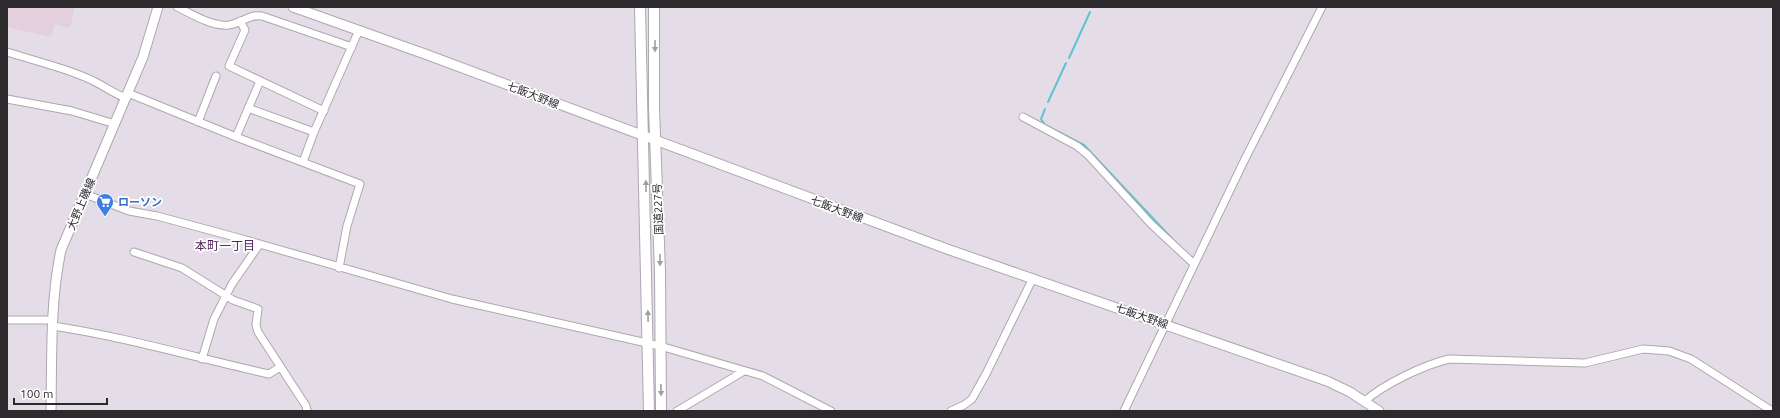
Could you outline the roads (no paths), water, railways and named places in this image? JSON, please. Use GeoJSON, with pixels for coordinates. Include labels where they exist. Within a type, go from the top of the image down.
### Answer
{"type":"FeatureCollection","features":[{"type":"Feature","properties":{"kind":"highway","name":"国道227号"},"geometry":{"type":"LineString","coordinates":[[640,7],[649,411]]}},
{"type":"Feature","properties":{"kind":"highway","name":"国道227号"},"geometry":{"type":"LineString","coordinates":[[654,7],[660,271],[661,411]]}},
{"type":"Feature","properties":{"kind":"main road","name":"大野上磯線"},"geometry":{"type":"LineString","coordinates":[[51,411],[53,323],[56,278],[61,250],[143,57],[158,7]]}},
{"type":"Feature","properties":{"kind":"main road","name":"七飯大野線"},"geometry":{"type":"LineString","coordinates":[[294,7],[939,246],[1327,381],[1365,401],[1379,411]]}},
{"type":"Feature","properties":{"kind":"street"},"geometry":{"type":"LineString","coordinates":[[177,7],[212,23],[229,25],[240,22],[247,17],[262,16],[352,47]]}},
{"type":"Feature","properties":{"kind":"street"},"geometry":{"type":"LineString","coordinates":[[1124,411],[1194,264],[1322,7]]}},
{"type":"Feature","properties":{"kind":"street"},"geometry":{"type":"LineString","coordinates":[[240,22],[245,30],[229,66],[324,111]]}},
{"type":"Feature","properties":{"kind":"street"},"geometry":{"type":"LineString","coordinates":[[303,162],[314,132],[359,30]]}},
{"type":"Feature","properties":{"kind":"street"},"geometry":{"type":"LineString","coordinates":[[7,52],[75,74],[102,85],[114,93],[127,96],[198,122],[360,184],[347,226],[339,268]]}},
{"type":"Feature","properties":{"kind":"street"},"geometry":{"type":"LineString","coordinates":[[198,122],[216,76]]}},
{"type":"Feature","properties":{"kind":"street"},"geometry":{"type":"LineString","coordinates":[[236,137],[260,81]]}},
{"type":"Feature","properties":{"kind":"street"},"geometry":{"type":"LineString","coordinates":[[7,99],[72,111],[115,124]]}},
{"type":"Feature","properties":{"kind":"street"},"geometry":{"type":"LineString","coordinates":[[248,108],[314,132]]}},
{"type":"Feature","properties":{"kind":"street"},"geometry":{"type":"LineString","coordinates":[[1023,117],[1077,146],[1088,155],[1151,224],[1194,264]]}},
{"type":"Feature","properties":{"kind":"street"},"geometry":{"type":"LineString","coordinates":[[85,194],[129,211],[199,227],[339,268],[473,304],[660,346],[763,376],[831,411]]}},
{"type":"Feature","properties":{"kind":"street"},"geometry":{"type":"LineString","coordinates":[[202,359],[214,318],[226,294],[259,245]]}},
{"type":"Feature","properties":{"kind":"street"},"geometry":{"type":"LineString","coordinates":[[134,252],[182,268],[226,294],[233,300],[258,308],[256,325],[258,332],[306,406],[307,411]]}},
{"type":"Feature","properties":{"kind":"street"},"geometry":{"type":"LineString","coordinates":[[951,411],[972,399],[986,374],[1033,278]]}},
{"type":"Feature","properties":{"kind":"street"},"geometry":{"type":"LineString","coordinates":[[7,320],[53,323],[143,343],[202,359],[269,374],[280,367]]}},
{"type":"Feature","properties":{"kind":"street"},"geometry":{"type":"LineString","coordinates":[[1365,401],[1375,392],[1421,368],[1449,359],[1585,363],[1643,349],[1656,349],[1669,351],[1692,359],[1772,411]]}},
{"type":"Feature","properties":{"kind":"street"},"geometry":{"type":"LineString","coordinates":[[677,411],[744,371]]}},
{"type":"Feature","properties":{"kind":"waterway"},"geometry":{"type":"LineString","coordinates":[[1069,58],[1090,12]]}},
{"type":"Feature","properties":{"kind":"waterway"},"geometry":{"type":"LineString","coordinates":[[1048,102],[1066,63]]}},
{"type":"Feature","properties":{"kind":"waterway"},"geometry":{"type":"LineString","coordinates":[[1045,109],[1041,119],[1045,125],[1084,145],[1178,245]]}},
{"type":"Feature","properties":{"kind":"place","name":"ローソン"},"geometry":{"type":"Point","coordinates":[105,217]}},
{"type":"Feature","properties":{"kind":"district","name":"本町一丁目"},"geometry":{"type":"Point","coordinates":[225,246]}}]}
